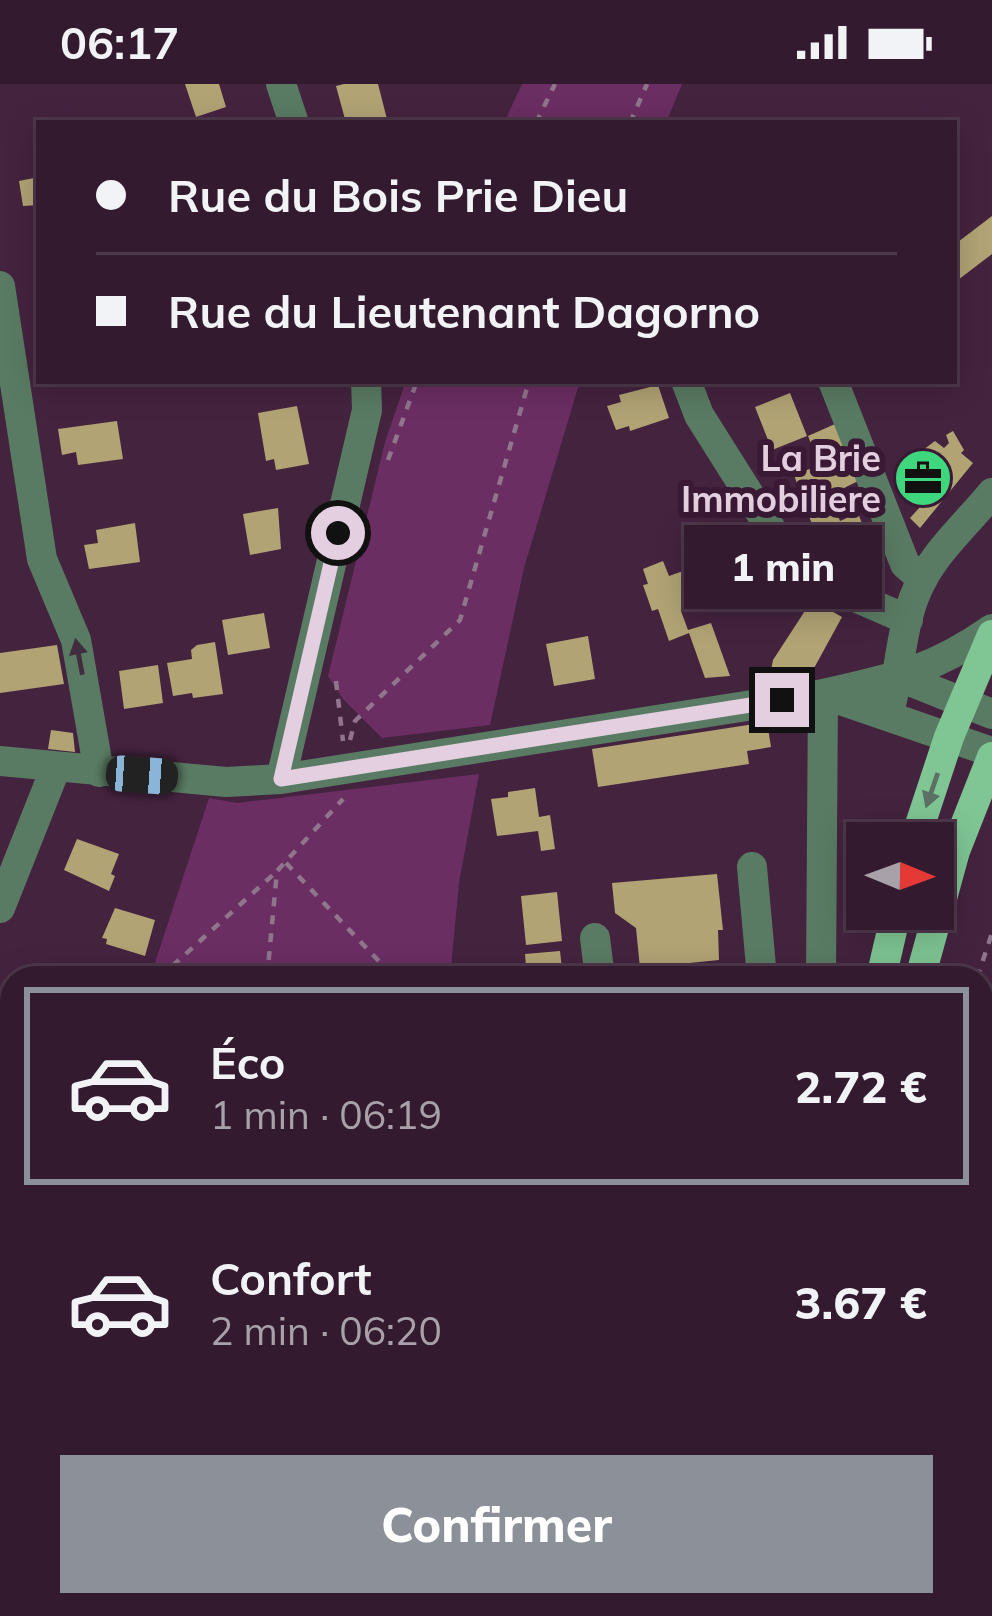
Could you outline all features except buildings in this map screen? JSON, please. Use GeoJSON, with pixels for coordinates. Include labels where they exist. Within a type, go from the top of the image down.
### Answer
{"type":"FeatureCollection","features":[{"type":"Feature","properties":{"kind":"main road"},"geometry":{"type":"LineString","coordinates":[[921,822],[950,737],[978,708],[992,632]]}},
{"type":"Feature","properties":{"kind":"main road"},"geometry":{"type":"LineString","coordinates":[[923,966],[955,851],[992,754]]}},
{"type":"Feature","properties":{"kind":"main road"},"geometry":{"type":"LineString","coordinates":[[884,966],[892,930]]}},
{"type":"Feature","properties":{"kind":"street"},"geometry":{"type":"LineString","coordinates":[[281,84],[293,120]]}},
{"type":"Feature","properties":{"kind":"street"},"geometry":{"type":"LineString","coordinates":[[0,286],[42,559],[76,640],[100,772]]}},
{"type":"Feature","properties":{"kind":"street"},"geometry":{"type":"LineString","coordinates":[[281,779],[367,410],[366,384]]}},
{"type":"Feature","properties":{"kind":"street"},"geometry":{"type":"LineString","coordinates":[[687,384],[700,415],[798,572],[908,620]]}},
{"type":"Feature","properties":{"kind":"street"},"geometry":{"type":"LineString","coordinates":[[834,384],[905,564],[922,580]]}},
{"type":"Feature","properties":{"kind":"street"},"geometry":{"type":"LineString","coordinates":[[889,716],[908,620],[922,580],[992,493]]}},
{"type":"Feature","properties":{"kind":"street"},"geometry":{"type":"LineString","coordinates":[[0,761],[226,782],[281,779],[823,694],[900,677],[951,657],[992,632]]}},
{"type":"Feature","properties":{"kind":"street"},"geometry":{"type":"LineString","coordinates":[[900,677],[978,708]]}},
{"type":"Feature","properties":{"kind":"street"},"geometry":{"type":"LineString","coordinates":[[823,694],[992,754]]}},
{"type":"Feature","properties":{"kind":"street"},"geometry":{"type":"LineString","coordinates":[[821,966],[823,694]]}},
{"type":"Feature","properties":{"kind":"street"},"geometry":{"type":"LineString","coordinates":[[0,908],[56,767]]}},
{"type":"Feature","properties":{"kind":"street"},"geometry":{"type":"LineString","coordinates":[[752,867],[761,966]]}},
{"type":"Feature","properties":{"kind":"street"},"geometry":{"type":"LineString","coordinates":[[595,938],[598,966]]}},
{"type":"Feature","properties":{"kind":"path"},"geometry":{"type":"LineString","coordinates":[[537,120],[555,84]]}},
{"type":"Feature","properties":{"kind":"path"},"geometry":{"type":"LineString","coordinates":[[632,120],[647,84]]}},
{"type":"Feature","properties":{"kind":"path"},"geometry":{"type":"LineString","coordinates":[[386,470],[416,384]]}},
{"type":"Feature","properties":{"kind":"path"},"geometry":{"type":"LineString","coordinates":[[337,674],[346,754],[355,721],[460,620],[529,384]]}},
{"type":"Feature","properties":{"kind":"path"},"geometry":{"type":"LineString","coordinates":[[172,966],[277,871],[340,806],[346,792]]}},
{"type":"Feature","properties":{"kind":"path"},"geometry":{"type":"LineString","coordinates":[[285,862],[383,966]]}},
{"type":"Feature","properties":{"kind":"path"},"geometry":{"type":"LineString","coordinates":[[268,966],[277,871]]}},
{"type":"Feature","properties":{"kind":"path"},"geometry":{"type":"LineString","coordinates":[[981,966],[992,933]]}},
{"type":"Feature","properties":{"kind":"shaded area"},"geometry":{"type":"Polygon","coordinates":[[[522,84],[682,84],[667,120],[505,120],[522,84]]]}},
{"type":"Feature","properties":{"kind":"shaded area"},"geometry":{"type":"Polygon","coordinates":[[[405,384],[579,384],[524,568],[490,725],[382,738],[343,699],[328,676],[385,442],[405,384]]]}},
{"type":"Feature","properties":{"kind":"shaded area"},"geometry":{"type":"Polygon","coordinates":[[[479,774],[459,883],[451,966],[154,966],[209,798],[237,803],[479,774]]]}},
{"type":"Feature","properties":{"kind":"place","name":"La Brie Immobiliere"},"geometry":{"type":"Point","coordinates":[923,478]}},
{"type":"Feature","properties":{"kind":"route"},"geometry":{"type":"LineString","coordinates":[[338,533],[281,779],[782,700]]}}]}
